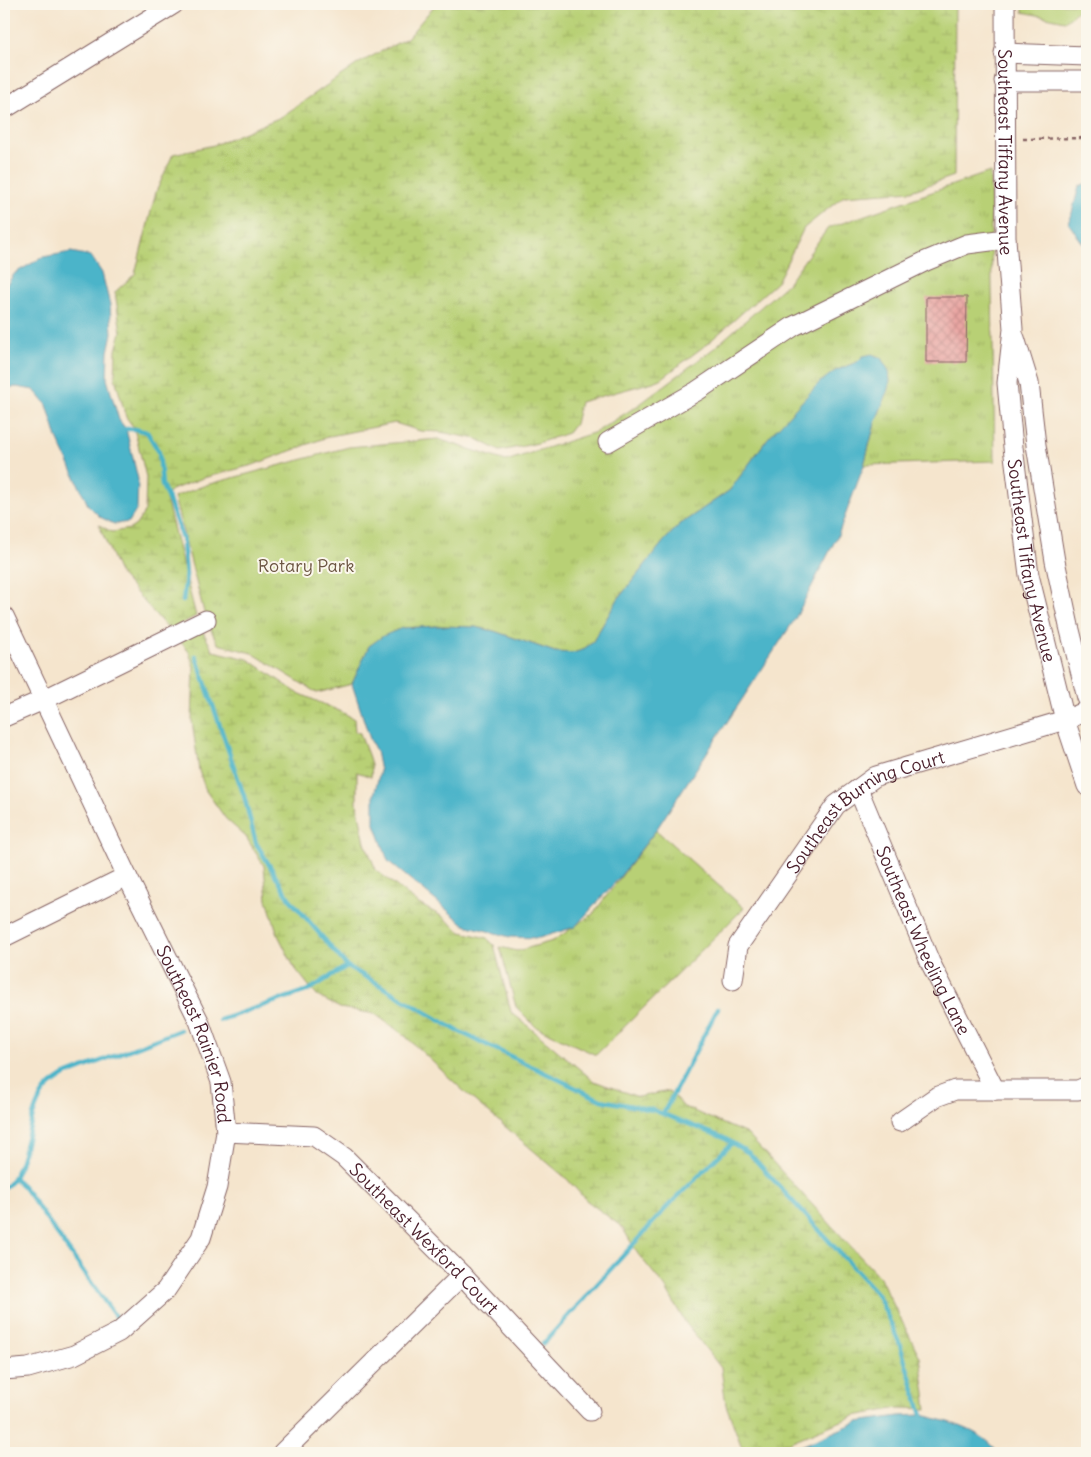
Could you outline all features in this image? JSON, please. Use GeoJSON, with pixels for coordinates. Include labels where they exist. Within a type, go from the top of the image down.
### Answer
{"type":"FeatureCollection","features":[{"type":"Feature","properties":{"kind":"street"},"geometry":{"type":"LineString","coordinates":[[4,109],[174,4]]}},
{"type":"Feature","properties":{"kind":"street","name":"Southeast Tiffany Avenue"},"geometry":{"type":"LineString","coordinates":[[1004,4],[1006,239],[1013,329],[1007,383],[1013,447],[1029,575],[1064,720],[1087,786]]}},
{"type":"Feature","properties":{"kind":"street"},"geometry":{"type":"LineString","coordinates":[[1004,53],[1087,56]]}},
{"type":"Feature","properties":{"kind":"street"},"geometry":{"type":"LineString","coordinates":[[1004,82],[1087,81]]}},
{"type":"Feature","properties":{"kind":"street"},"geometry":{"type":"LineString","coordinates":[[608,442],[697,391],[794,326],[926,261],[967,244],[1006,239]]}},
{"type":"Feature","properties":{"kind":"street","name":"Southeast Tiffany Avenue"},"geometry":{"type":"LineString","coordinates":[[1013,329],[1029,383],[1036,445],[1054,561],[1087,698]]}},
{"type":"Feature","properties":{"kind":"street","name":"Southeast Rainier Road"},"geometry":{"type":"LineString","coordinates":[[4,616],[198,1021],[221,1082],[226,1132],[217,1188],[201,1238],[166,1290],[119,1332],[74,1355],[28,1368],[4,1370]]}},
{"type":"Feature","properties":{"kind":"street"},"geometry":{"type":"LineString","coordinates":[[4,717],[44,700],[206,620]]}},
{"type":"Feature","properties":{"kind":"street","name":"Southeast Burning Court"},"geometry":{"type":"LineString","coordinates":[[734,980],[738,946],[836,805],[876,776],[1064,720],[1087,711]]}},
{"type":"Feature","properties":{"kind":"street","name":"Southeast Wheeling Lane"},"geometry":{"type":"LineString","coordinates":[[858,789],[930,962],[995,1090]]}},
{"type":"Feature","properties":{"kind":"street"},"geometry":{"type":"LineString","coordinates":[[4,937],[127,876]]}},
{"type":"Feature","properties":{"kind":"street"},"geometry":{"type":"LineString","coordinates":[[900,1122],[936,1097],[955,1090],[1078,1090],[1087,1086]]}},
{"type":"Feature","properties":{"kind":"street","name":"Southeast Wexford Court"},"geometry":{"type":"LineString","coordinates":[[226,1132],[314,1136],[344,1156],[462,1275],[590,1411]]}},
{"type":"Feature","properties":{"kind":"street"},"geometry":{"type":"LineString","coordinates":[[282,1453],[462,1275]]}},
{"type":"Feature","properties":{"kind":"path"},"geometry":{"type":"LineString","coordinates":[[1023,139],[1087,138]]}},
{"type":"Feature","properties":{"kind":"green space"},"geometry":{"type":"Polygon","coordinates":[[[436,4],[955,4],[954,176],[911,191],[844,196],[804,228],[777,282],[707,344],[661,379],[580,402],[575,424],[568,433],[538,443],[500,451],[477,439],[440,432],[420,431],[395,423],[330,436],[253,465],[203,478],[171,490],[167,494],[166,499],[196,616],[169,630],[119,573],[99,525],[112,532],[130,529],[136,525],[145,511],[146,477],[134,428],[126,417],[115,378],[116,350],[121,332],[115,292],[135,274],[156,192],[173,154],[214,145],[281,117],[359,63],[407,38],[436,4]]]}},
{"type":"Feature","properties":{"kind":"green space"},"geometry":{"type":"Polygon","coordinates":[[[1023,4],[1086,4],[1065,21],[1023,12],[1023,4]]]}},
{"type":"Feature","properties":{"kind":"green space","name":"Rotary Park"},"geometry":{"type":"Polygon","coordinates":[[[990,172],[995,461],[864,465],[875,423],[886,396],[863,356],[857,362],[835,371],[768,438],[730,490],[679,525],[618,599],[592,643],[582,650],[573,653],[555,652],[494,631],[475,627],[438,626],[402,628],[369,646],[352,684],[317,693],[252,653],[218,644],[206,620],[174,497],[206,485],[349,447],[438,439],[506,461],[596,432],[640,404],[713,349],[787,284],[828,228],[990,172]]]}},
{"type":"Feature","properties":{"kind":"green space"},"geometry":{"type":"Polygon","coordinates":[[[202,630],[213,651],[248,659],[296,692],[354,719],[355,732],[360,733],[372,771],[371,777],[357,772],[357,803],[365,843],[376,870],[419,904],[443,917],[461,932],[487,938],[494,945],[511,1012],[594,1081],[638,1097],[669,1091],[684,1107],[747,1134],[880,1278],[920,1357],[927,1409],[899,1408],[854,1416],[785,1444],[771,1453],[744,1453],[726,1405],[721,1368],[685,1322],[665,1287],[638,1254],[622,1227],[586,1200],[567,1179],[469,1096],[404,1035],[375,1014],[340,1008],[317,996],[294,967],[278,935],[267,900],[264,866],[246,837],[226,819],[206,791],[199,771],[192,721],[194,667],[189,652],[180,641],[202,630]]]}},
{"type":"Feature","properties":{"kind":"green space"},"geometry":{"type":"Polygon","coordinates":[[[656,830],[744,908],[596,1055],[536,1027],[516,1007],[500,947],[517,951],[553,941],[593,914],[656,830]]]}},
{"type":"Feature","properties":{"kind":"water"},"geometry":{"type":"Polygon","coordinates":[[[1087,183],[1087,249],[1069,224],[1079,186],[1087,183]]]}},
{"type":"Feature","properties":{"kind":"water"},"geometry":{"type":"Polygon","coordinates":[[[71,252],[91,256],[102,273],[110,305],[112,333],[108,352],[107,379],[119,420],[126,429],[138,479],[137,509],[129,522],[114,524],[100,517],[88,505],[57,438],[47,405],[34,390],[17,387],[4,388],[4,288],[15,273],[43,257],[71,252]]]}},
{"type":"Feature","properties":{"kind":"water"},"geometry":{"type":"Polygon","coordinates":[[[872,354],[881,358],[889,371],[890,381],[875,423],[864,465],[838,535],[795,619],[656,830],[619,878],[575,927],[539,938],[510,937],[465,925],[388,861],[374,821],[374,795],[380,771],[376,751],[370,739],[352,684],[369,646],[383,636],[402,628],[438,626],[475,627],[494,631],[555,652],[573,653],[582,650],[592,643],[618,599],[679,525],[730,490],[768,438],[819,383],[835,371],[857,362],[863,356],[872,354]]]}},
{"type":"Feature","properties":{"kind":"water"},"geometry":{"type":"Polygon","coordinates":[[[922,1415],[974,1432],[992,1445],[999,1453],[785,1453],[857,1422],[922,1415]]]}},
{"type":"Feature","properties":{"kind":"building"},"geometry":{"type":"Polygon","coordinates":[[[926,297],[967,297],[966,362],[926,362],[926,297]]]}},
{"type":"Feature","properties":{"kind":"waterway"},"geometry":{"type":"LineString","coordinates":[[126,429],[147,432],[159,452],[162,485],[183,541],[186,575],[183,601]]}},
{"type":"Feature","properties":{"kind":"waterway"},"geometry":{"type":"LineString","coordinates":[[196,656],[244,796],[256,843],[289,898],[347,966],[458,1031],[601,1100],[653,1110],[724,1138],[749,1153],[878,1295],[899,1342],[922,1415]]}},
{"type":"Feature","properties":{"kind":"waterway"},"geometry":{"type":"LineString","coordinates":[[220,1020],[309,990],[347,966]]}},
{"type":"Feature","properties":{"kind":"waterway"},"geometry":{"type":"LineString","coordinates":[[663,1114],[718,1008]]}},
{"type":"Feature","properties":{"kind":"waterway"},"geometry":{"type":"LineString","coordinates":[[4,1188],[12,1180],[18,1169],[38,1103],[44,1092],[51,1085],[65,1075],[180,1030]]}},
{"type":"Feature","properties":{"kind":"waterway"},"geometry":{"type":"LineString","coordinates":[[543,1344],[668,1206],[732,1143]]}},
{"type":"Feature","properties":{"kind":"waterway"},"geometry":{"type":"LineString","coordinates":[[14,1178],[23,1186],[117,1319]]}}]}
